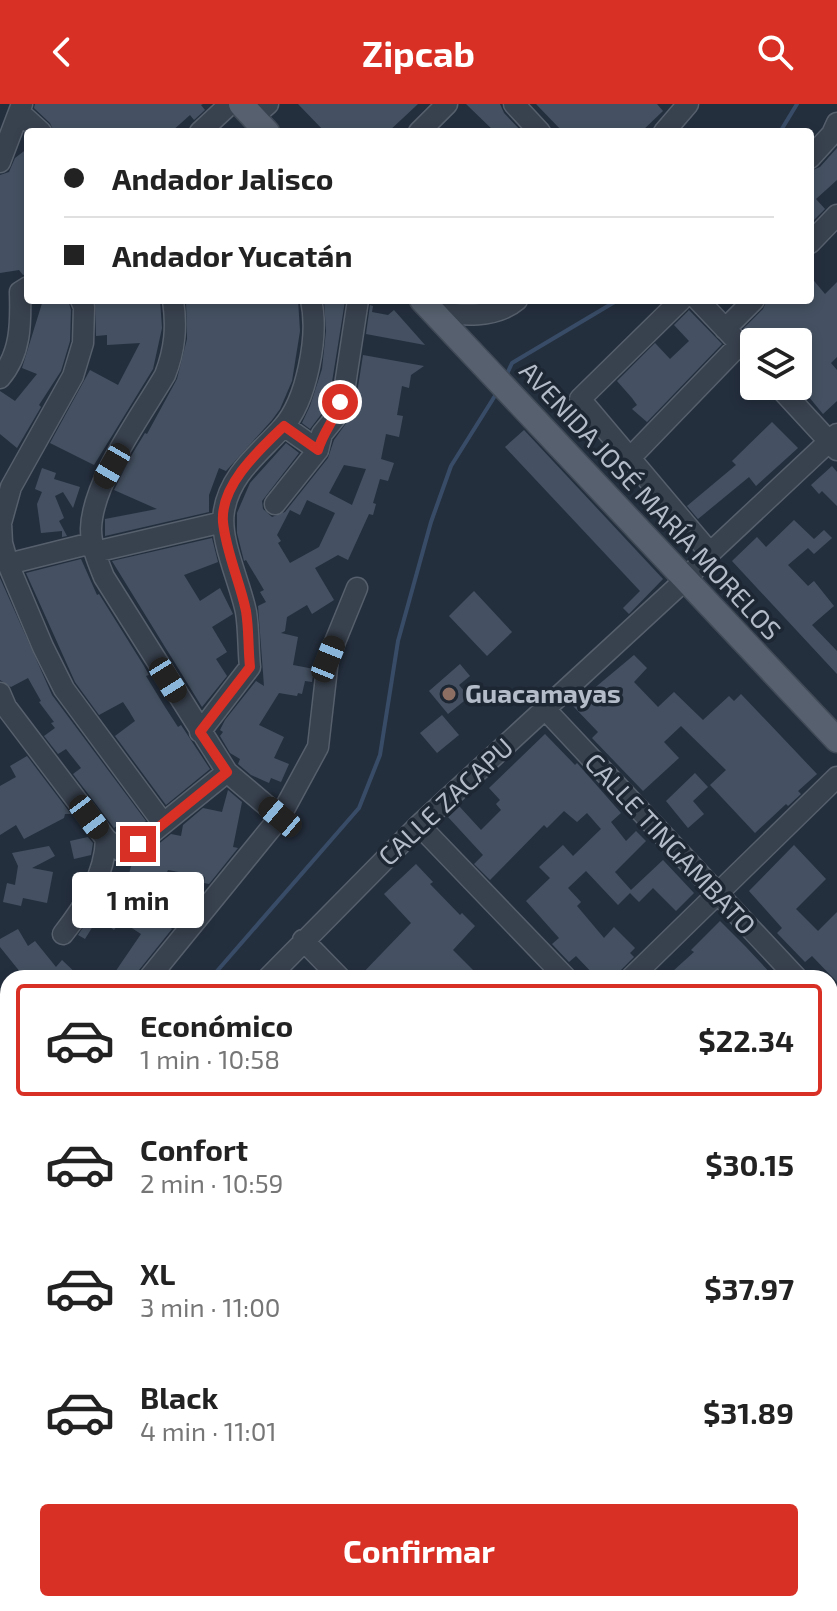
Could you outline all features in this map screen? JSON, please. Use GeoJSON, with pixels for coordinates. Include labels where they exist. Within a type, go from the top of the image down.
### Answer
{"type":"FeatureCollection","features":[{"type":"Feature","properties":{"kind":"main road","name":"AVENIDA JOSÉ MARÍA MORELOS"},"geometry":{"type":"LineString","coordinates":[[433,312],[837,740]]}},
{"type":"Feature","properties":{"kind":"street"},"geometry":{"type":"LineString","coordinates":[[204,128],[230,104]]}},
{"type":"Feature","properties":{"kind":"street"},"geometry":{"type":"LineString","coordinates":[[423,128],[447,104]]}},
{"type":"Feature","properties":{"kind":"street"},"geometry":{"type":"LineString","coordinates":[[514,104],[536,128]]}},
{"type":"Feature","properties":{"kind":"street"},"geometry":{"type":"LineString","coordinates":[[667,128],[688,104]]}},
{"type":"Feature","properties":{"kind":"street"},"geometry":{"type":"LineString","coordinates":[[0,162],[21,108],[38,128]]}},
{"type":"Feature","properties":{"kind":"street"},"geometry":{"type":"LineString","coordinates":[[814,154],[832,134],[837,123]]}},
{"type":"Feature","properties":{"kind":"street"},"geometry":{"type":"LineString","coordinates":[[814,239],[837,215]]}},
{"type":"Feature","properties":{"kind":"street"},"geometry":{"type":"LineString","coordinates":[[0,378],[10,366],[17,346],[20,292],[24,290]]}},
{"type":"Feature","properties":{"kind":"street"},"geometry":{"type":"LineString","coordinates":[[83,304],[83,343],[73,376],[11,487],[1,523],[1,543],[43,647],[64,689],[163,823]]}},
{"type":"Feature","properties":{"kind":"street"},"geometry":{"type":"LineString","coordinates":[[173,304],[176,336],[172,356],[165,375],[99,488],[92,512],[93,548],[104,577],[227,772],[280,817]]}},
{"type":"Feature","properties":{"kind":"street"},"geometry":{"type":"LineString","coordinates":[[200,732],[250,667],[246,613],[223,522],[225,506],[235,480],[252,457],[284,426],[295,409],[313,337],[311,304]]}},
{"type":"Feature","properties":{"kind":"street"},"geometry":{"type":"LineString","coordinates":[[275,504],[318,450],[322,434],[335,418],[345,385],[357,304]]}},
{"type":"Feature","properties":{"kind":"street"},"geometry":{"type":"LineString","coordinates":[[433,312],[462,315],[505,311],[513,304]]}},
{"type":"Feature","properties":{"kind":"street"},"geometry":{"type":"LineString","coordinates":[[677,304],[580,399],[710,553]]}},
{"type":"Feature","properties":{"kind":"street"},"geometry":{"type":"LineString","coordinates":[[630,458],[740,344],[702,304]]}},
{"type":"Feature","properties":{"kind":"street"},"geometry":{"type":"LineString","coordinates":[[745,328],[753,304]]}},
{"type":"Feature","properties":{"kind":"street"},"geometry":{"type":"LineString","coordinates":[[792,400],[834,442]]}},
{"type":"Feature","properties":{"kind":"street"},"geometry":{"type":"LineString","coordinates":[[284,426],[318,450]]}},
{"type":"Feature","properties":{"kind":"street","name":"CALLE ZACAPU"},"geometry":{"type":"LineString","coordinates":[[275,970],[419,825],[686,579],[710,553],[834,442]]}},
{"type":"Feature","properties":{"kind":"street"},"geometry":{"type":"LineString","coordinates":[[8,564],[223,522]]}},
{"type":"Feature","properties":{"kind":"street"},"geometry":{"type":"LineString","coordinates":[[156,970],[280,817],[318,747],[328,659],[357,588]]}},
{"type":"Feature","properties":{"kind":"street"},"geometry":{"type":"LineString","coordinates":[[0,693],[6,707],[113,845]]}},
{"type":"Feature","properties":{"kind":"street","name":"CALLE TINGAMBATO"},"geometry":{"type":"LineString","coordinates":[[545,709],[789,970]]}},
{"type":"Feature","properties":{"kind":"street"},"geometry":{"type":"LineString","coordinates":[[113,845],[138,844],[227,772]]}},
{"type":"Feature","properties":{"kind":"street"},"geometry":{"type":"LineString","coordinates":[[639,970],[837,777]]}},
{"type":"Feature","properties":{"kind":"street"},"geometry":{"type":"LineString","coordinates":[[419,825],[558,970]]}},
{"type":"Feature","properties":{"kind":"street"},"geometry":{"type":"LineString","coordinates":[[63,934],[82,910],[113,845]]}},
{"type":"Feature","properties":{"kind":"street"},"geometry":{"type":"LineString","coordinates":[[303,940],[332,970]]}},
{"type":"Feature","properties":{"kind":"building"},"geometry":{"type":"Polygon","coordinates":[[[35,104],[203,104],[205,110],[194,120],[190,115],[175,128],[52,128],[34,108],[35,104]]]}},
{"type":"Feature","properties":{"kind":"building"},"geometry":{"type":"Polygon","coordinates":[[[298,104],[418,104],[392,128],[321,128],[298,104]]]}},
{"type":"Feature","properties":{"kind":"building"},"geometry":{"type":"Polygon","coordinates":[[[466,104],[500,104],[518,128],[491,128],[466,104]]]}},
{"type":"Feature","properties":{"kind":"building"},"geometry":{"type":"Polygon","coordinates":[[[536,104],[657,104],[663,111],[645,128],[559,128],[536,104]]]}},
{"type":"Feature","properties":{"kind":"building"},"geometry":{"type":"Polygon","coordinates":[[[837,148],[837,180],[816,199],[825,209],[814,220],[814,169],[837,148]]]}},
{"type":"Feature","properties":{"kind":"building"},"geometry":{"type":"Polygon","coordinates":[[[24,151],[23,275],[19,270],[0,273],[0,175],[9,172],[15,158],[24,151]]]}},
{"type":"Feature","properties":{"kind":"building"},"geometry":{"type":"Polygon","coordinates":[[[814,281],[825,294],[837,282],[837,357],[831,363],[837,370],[837,401],[823,414],[811,400],[812,328],[744,328],[765,304],[814,304],[814,281]]]}},
{"type":"Feature","properties":{"kind":"building"},"geometry":{"type":"Polygon","coordinates":[[[42,304],[69,304],[70,341],[61,371],[17,448],[0,434],[0,391],[15,401],[37,374],[22,368],[42,304]]]}},
{"type":"Feature","properties":{"kind":"building"},"geometry":{"type":"Polygon","coordinates":[[[95,304],[160,304],[162,328],[153,369],[94,465],[50,443],[90,370],[118,385],[140,343],[107,345],[107,335],[96,336],[95,304]]]}},
{"type":"Feature","properties":{"kind":"building"},"geometry":{"type":"Polygon","coordinates":[[[186,304],[298,304],[300,331],[292,381],[280,409],[226,471],[219,468],[209,495],[209,512],[105,536],[105,519],[157,509],[114,490],[177,379],[187,339],[186,304]]]}},
{"type":"Feature","properties":{"kind":"building"},"geometry":{"type":"Polygon","coordinates":[[[324,304],[345,304],[332,382],[323,412],[310,429],[302,423],[322,369],[326,331],[324,304]]]}},
{"type":"Feature","properties":{"kind":"building"},"geometry":{"type":"Polygon","coordinates":[[[370,305],[373,306],[372,312],[388,315],[394,310],[425,345],[366,334],[370,305]]]}},
{"type":"Feature","properties":{"kind":"building"},"geometry":{"type":"Polygon","coordinates":[[[689,310],[722,344],[647,422],[632,409],[637,405],[617,381],[655,343],[670,359],[689,341],[674,325],[689,310]]]}},
{"type":"Feature","properties":{"kind":"building"},"geometry":{"type":"Polygon","coordinates":[[[363,355],[424,366],[411,375],[409,388],[402,386],[397,415],[403,416],[399,437],[386,434],[381,459],[394,463],[388,481],[380,479],[373,515],[369,514],[348,560],[338,555],[315,568],[334,600],[312,614],[307,605],[287,617],[285,631],[281,633],[298,637],[293,665],[314,669],[312,682],[305,681],[302,694],[279,693],[259,725],[284,737],[274,758],[289,764],[281,782],[271,778],[269,783],[251,775],[238,764],[240,759],[230,753],[220,736],[225,720],[256,681],[264,686],[258,606],[266,602],[260,592],[264,590],[244,561],[237,533],[237,513],[250,483],[286,443],[299,453],[262,501],[263,509],[272,517],[285,512],[328,458],[334,440],[347,422],[358,387],[363,355]],[[344,465],[329,493],[352,505],[366,469],[344,465]],[[307,500],[300,515],[290,510],[277,535],[281,541],[278,543],[290,563],[319,547],[335,513],[307,500]]]}},
{"type":"Feature","properties":{"kind":"building"},"geometry":{"type":"Polygon","coordinates":[[[772,422],[798,448],[756,486],[749,477],[698,519],[687,506],[736,465],[732,461],[772,422]]]}},
{"type":"Feature","properties":{"kind":"building"},"geometry":{"type":"Polygon","coordinates":[[[524,430],[663,579],[629,614],[623,608],[640,591],[505,447],[524,430]]]}},
{"type":"Feature","properties":{"kind":"building"},"geometry":{"type":"Polygon","coordinates":[[[832,466],[837,472],[837,506],[811,485],[832,466]]]}},
{"type":"Feature","properties":{"kind":"building"},"geometry":{"type":"Polygon","coordinates":[[[42,468],[56,473],[54,479],[80,487],[73,508],[63,492],[55,496],[64,518],[59,521],[67,536],[62,537],[62,531],[41,533],[37,504],[42,492],[35,489],[42,468]]]}},
{"type":"Feature","properties":{"kind":"building"},"geometry":{"type":"Polygon","coordinates":[[[794,520],[814,539],[824,530],[832,538],[814,554],[808,548],[788,565],[808,586],[814,581],[834,606],[812,625],[837,651],[837,674],[732,561],[757,537],[766,547],[794,520]]]}},
{"type":"Feature","properties":{"kind":"building"},"geometry":{"type":"Polygon","coordinates":[[[212,538],[218,562],[184,575],[200,601],[220,588],[233,614],[212,627],[227,652],[216,659],[227,676],[202,707],[112,561],[212,538]]]}},
{"type":"Feature","properties":{"kind":"building"},"geometry":{"type":"Polygon","coordinates":[[[81,559],[97,595],[144,666],[149,675],[146,676],[165,707],[210,769],[166,805],[115,736],[135,721],[129,711],[123,702],[99,715],[75,682],[26,573],[81,559]]]}},
{"type":"Feature","properties":{"kind":"building"},"geometry":{"type":"Polygon","coordinates":[[[0,578],[52,695],[146,821],[131,833],[126,835],[119,824],[114,828],[73,774],[81,768],[66,749],[58,754],[44,736],[55,728],[51,723],[54,722],[39,702],[28,678],[11,687],[0,680],[0,578]]]}},
{"type":"Feature","properties":{"kind":"building"},"geometry":{"type":"Polygon","coordinates":[[[474,591],[512,632],[487,656],[449,616],[474,591]]]}},
{"type":"Feature","properties":{"kind":"building"},"geometry":{"type":"Polygon","coordinates":[[[634,655],[647,668],[634,682],[658,707],[674,692],[703,720],[729,696],[734,701],[741,694],[817,774],[798,791],[801,794],[755,833],[710,785],[726,770],[681,726],[664,742],[679,758],[643,791],[592,738],[598,732],[573,706],[634,655]]]}},
{"type":"Feature","properties":{"kind":"building","name":"Guacamayas"},"geometry":{"type":"Polygon","coordinates":[[[460,664],[470,676],[459,685],[469,697],[448,714],[429,691],[460,664]]]}},
{"type":"Feature","properties":{"kind":"building","name":"Guacamayas"},"geometry":{"type":"Polygon","coordinates":[[[442,715],[459,735],[437,753],[420,733],[442,715]]]}},
{"type":"Feature","properties":{"kind":"building"},"geometry":{"type":"Polygon","coordinates":[[[545,734],[575,765],[577,763],[621,813],[611,822],[626,841],[636,831],[646,841],[615,872],[631,890],[663,860],[694,893],[676,911],[653,888],[639,902],[630,893],[618,905],[586,871],[568,888],[581,902],[577,906],[604,938],[614,927],[635,948],[630,953],[634,957],[621,970],[589,970],[576,956],[569,962],[552,944],[559,938],[526,901],[550,878],[539,867],[563,845],[573,856],[601,829],[587,813],[577,822],[564,811],[547,828],[544,825],[490,880],[474,864],[483,855],[448,817],[459,806],[481,830],[501,810],[496,804],[500,800],[489,788],[545,734]]]}},
{"type":"Feature","properties":{"kind":"building"},"geometry":{"type":"Polygon","coordinates":[[[27,756],[71,814],[65,814],[64,818],[24,839],[16,825],[0,835],[0,786],[16,777],[10,766],[27,756]]]}},
{"type":"Feature","properties":{"kind":"building"},"geometry":{"type":"Polygon","coordinates":[[[695,773],[708,787],[693,801],[704,814],[688,828],[666,801],[695,773]]]}},
{"type":"Feature","properties":{"kind":"building"},"geometry":{"type":"Polygon","coordinates":[[[228,790],[242,802],[233,847],[238,848],[209,884],[204,883],[205,877],[168,870],[149,913],[172,929],[139,970],[116,970],[141,934],[121,921],[114,930],[98,918],[85,939],[78,935],[111,879],[125,887],[133,860],[171,834],[181,836],[183,825],[203,808],[222,812],[228,790]]]}},
{"type":"Feature","properties":{"kind":"building"},"geometry":{"type":"Polygon","coordinates":[[[88,837],[93,843],[91,855],[74,859],[70,841],[88,837]]]}},
{"type":"Feature","properties":{"kind":"building"},"geometry":{"type":"Polygon","coordinates":[[[794,845],[826,879],[796,909],[818,931],[837,912],[837,970],[825,970],[812,956],[805,962],[777,933],[782,928],[749,891],[794,845]]]}},
{"type":"Feature","properties":{"kind":"building"},"geometry":{"type":"Polygon","coordinates":[[[49,846],[55,856],[32,868],[53,872],[47,903],[23,898],[21,906],[3,902],[7,883],[15,885],[18,866],[12,853],[49,846]]]}},
{"type":"Feature","properties":{"kind":"building"},"geometry":{"type":"Polygon","coordinates":[[[416,864],[433,882],[430,884],[475,926],[453,950],[473,970],[366,970],[411,923],[384,894],[416,864]]]}},
{"type":"Feature","properties":{"kind":"building"},"geometry":{"type":"Polygon","coordinates":[[[720,921],[768,970],[674,970],[694,952],[691,950],[720,921]]]}},
{"type":"Feature","properties":{"kind":"building"},"geometry":{"type":"Polygon","coordinates":[[[18,929],[28,946],[35,941],[56,967],[62,960],[73,970],[19,970],[0,947],[0,939],[18,929]]]}},
{"type":"Feature","properties":{"kind":"waterway"},"geometry":{"type":"LineString","coordinates":[[782,128],[797,104]]}},
{"type":"Feature","properties":{"kind":"waterway"},"geometry":{"type":"LineString","coordinates":[[506,376],[512,363],[611,304]]}},
{"type":"Feature","properties":{"kind":"waterway"},"geometry":{"type":"LineString","coordinates":[[218,970],[359,808],[380,755],[398,641],[431,522],[451,466],[498,391]]}},
{"type":"Feature","properties":{"kind":"place","name":"Guacamayas"},"geometry":{"type":"Point","coordinates":[449,694]}},
{"type":"Feature","properties":{"kind":"route"},"geometry":{"type":"LineString","coordinates":[[138,844],[227,772],[200,732],[250,667],[246,613],[223,522],[225,506],[235,480],[252,457],[284,426],[318,450],[322,434],[335,418],[340,402]]}}]}
